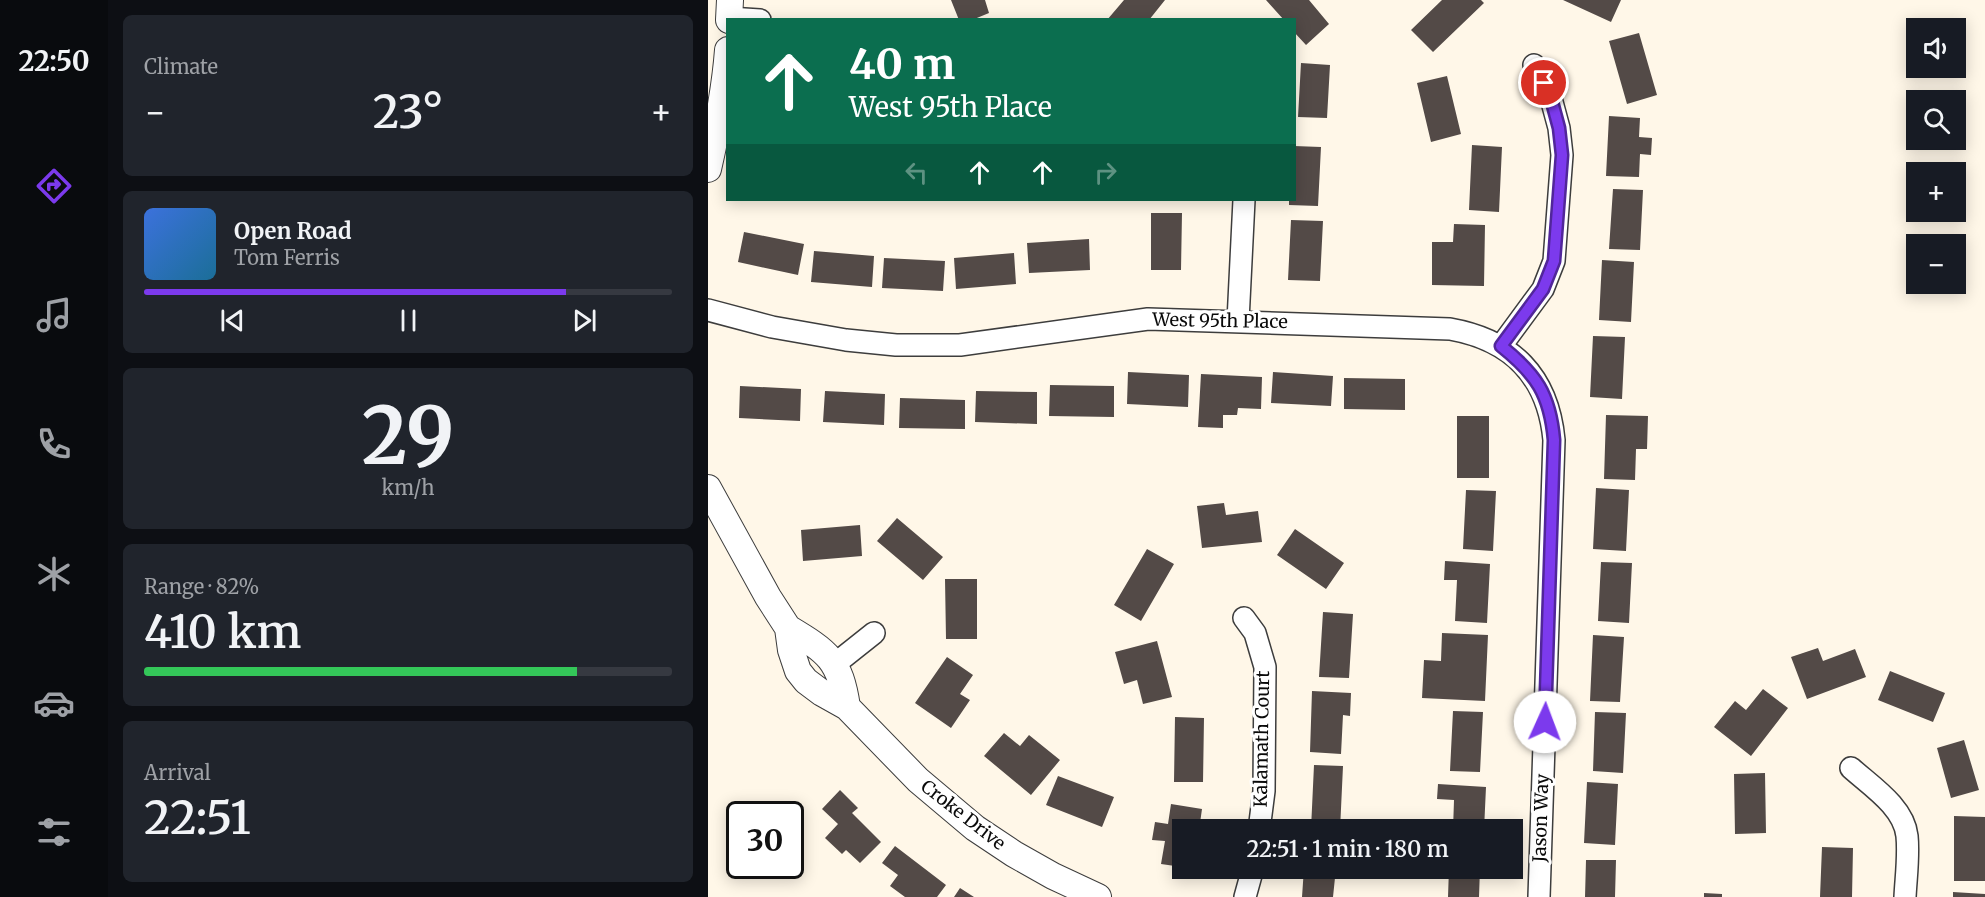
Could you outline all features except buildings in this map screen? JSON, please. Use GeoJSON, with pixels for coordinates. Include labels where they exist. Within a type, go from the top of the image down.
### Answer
{"type":"FeatureCollection","features":[{"type":"Feature","properties":{"kind":"street"},"geometry":{"type":"LineString","coordinates":[[730,12],[752,18]]}},
{"type":"Feature","properties":{"kind":"street"},"geometry":{"type":"LineString","coordinates":[[1501,346],[1543,289],[1554,261],[1562,155],[1559,128],[1552,102],[1534,65]]}},
{"type":"Feature","properties":{"kind":"street"},"geometry":{"type":"LineString","coordinates":[[708,169],[726,76]]}},
{"type":"Feature","properties":{"kind":"street"},"geometry":{"type":"LineString","coordinates":[[1238,321],[1244,201]]}},
{"type":"Feature","properties":{"kind":"street","name":"West 95th Place"},"geometry":{"type":"LineString","coordinates":[[708,310],[772,327],[846,340],[896,345],[960,345],[1148,319],[1450,329],[1470,332],[1501,346],[1523,364],[1542,389],[1552,419],[1554,440],[1550,559]]}},
{"type":"Feature","properties":{"kind":"street","name":"Croke Drive"},"geometry":{"type":"LineString","coordinates":[[708,488],[768,597],[788,628],[823,650],[835,664],[843,682],[847,707]]}},
{"type":"Feature","properties":{"kind":"street","name":"Jason Way"},"geometry":{"type":"LineString","coordinates":[[1539,897],[1550,559]]}},
{"type":"Feature","properties":{"kind":"street","name":"Kalamath Court"},"geometry":{"type":"LineString","coordinates":[[1244,618],[1256,633],[1265,667],[1264,791],[1260,819]]}},
{"type":"Feature","properties":{"kind":"street","name":"Croke Drive"},"geometry":{"type":"LineString","coordinates":[[788,628],[791,650],[798,670],[806,681],[847,707],[918,780],[975,828],[1014,854],[1053,876],[1098,897]]}},
{"type":"Feature","properties":{"kind":"street"},"geometry":{"type":"LineString","coordinates":[[835,664],[874,633]]}},
{"type":"Feature","properties":{"kind":"street"},"geometry":{"type":"LineString","coordinates":[[1851,768],[1890,803],[1902,819],[1907,834],[1905,897]]}},
{"type":"Feature","properties":{"kind":"street"},"geometry":{"type":"LineString","coordinates":[[1245,897],[1250,879]]}},
{"type":"Feature","properties":{"kind":"route"},"geometry":{"type":"LineString","coordinates":[[1544,83],[1559,128],[1562,155],[1554,261],[1543,289],[1501,346],[1523,364],[1542,389],[1552,419],[1554,440],[1545,722]]}}]}
